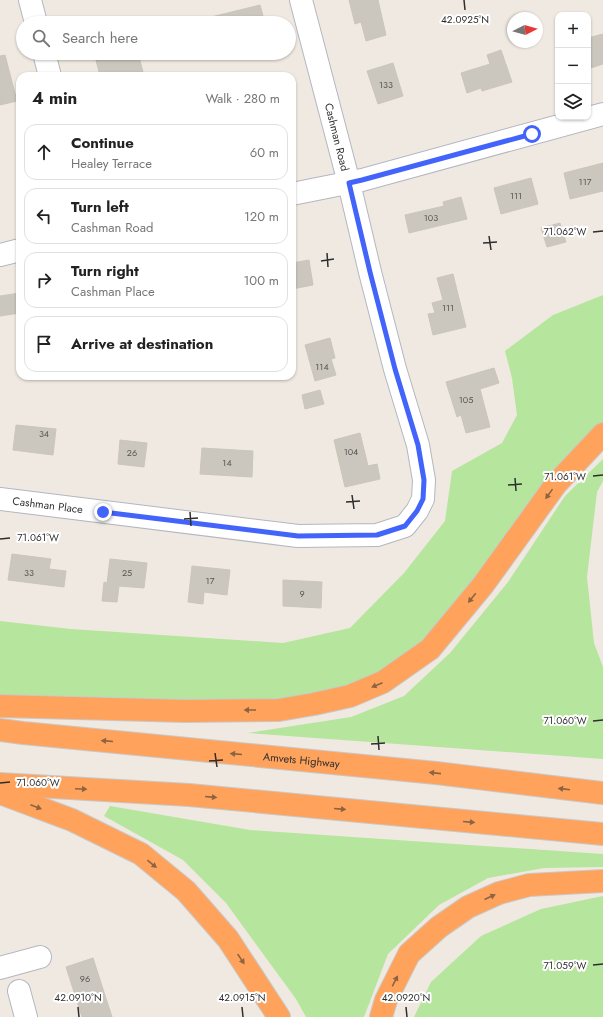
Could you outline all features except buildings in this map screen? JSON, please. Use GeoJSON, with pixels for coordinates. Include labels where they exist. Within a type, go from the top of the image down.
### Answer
{"type":"FeatureCollection","features":[{"type":"Feature","properties":{"kind":"highway"},"geometry":{"type":"LineString","coordinates":[[0,706],[185,711],[279,710],[350,696],[383,682],[430,649],[483,585],[556,484],[603,434]]}},
{"type":"Feature","properties":{"kind":"highway","name":"Amvets Highway"},"geometry":{"type":"LineString","coordinates":[[0,730],[436,773],[603,793]]}},
{"type":"Feature","properties":{"kind":"highway"},"geometry":{"type":"LineString","coordinates":[[0,784],[189,795],[603,834]]}},
{"type":"Feature","properties":{"kind":"highway"},"geometry":{"type":"LineString","coordinates":[[0,793],[72,820],[141,854],[186,891],[228,939],[279,1017]]}},
{"type":"Feature","properties":{"kind":"highway"},"geometry":{"type":"LineString","coordinates":[[381,1017],[386,1000],[409,954],[439,927],[468,907],[499,893],[529,885],[603,881]]}},
{"type":"Feature","properties":{"kind":"street"},"geometry":{"type":"LineString","coordinates":[[30,0],[34,16]]}},
{"type":"Feature","properties":{"kind":"street","name":"Cashman Road"},"geometry":{"type":"LineString","coordinates":[[302,0],[391,354],[418,445],[424,480],[423,499],[417,511],[404,526]]}},
{"type":"Feature","properties":{"kind":"street"},"geometry":{"type":"LineString","coordinates":[[46,60],[49,72]]}},
{"type":"Feature","properties":{"kind":"street"},"geometry":{"type":"LineString","coordinates":[[296,193],[349,183],[603,114]]}},
{"type":"Feature","properties":{"kind":"street"},"geometry":{"type":"LineString","coordinates":[[0,254],[16,251]]}},
{"type":"Feature","properties":{"kind":"street","name":"Cashman Place"},"geometry":{"type":"LineString","coordinates":[[0,499],[298,536],[377,535],[404,526]]}},
{"type":"Feature","properties":{"kind":"street"},"geometry":{"type":"LineString","coordinates":[[0,968],[40,957]]}},
{"type":"Feature","properties":{"kind":"street"},"geometry":{"type":"LineString","coordinates":[[19,991],[26,1017]]}},
{"type":"Feature","properties":{"kind":"green space"},"geometry":{"type":"Polygon","coordinates":[[[603,295],[603,434],[430,649],[314,704],[0,706],[0,621],[71,629],[283,643],[350,628],[404,573],[445,521],[452,471],[502,443],[517,415],[512,378],[505,351],[553,315],[603,295]]]}},
{"type":"Feature","properties":{"kind":"green space"},"geometry":{"type":"Polygon","coordinates":[[[603,459],[603,481],[597,492],[587,577],[594,643],[603,667],[603,759],[248,733],[351,717],[404,696],[450,653],[508,582],[565,496],[603,459]]]}},
{"type":"Feature","properties":{"kind":"green space"},"geometry":{"type":"Polygon","coordinates":[[[110,806],[250,830],[603,854],[603,867],[544,868],[488,878],[439,905],[388,954],[364,1017],[306,1017],[296,999],[226,903],[183,860],[104,816],[110,806]]]}},
{"type":"Feature","properties":{"kind":"green space"},"geometry":{"type":"Polygon","coordinates":[[[603,896],[603,1017],[414,1017],[431,982],[481,936],[541,909],[603,896]]]}},
{"type":"Feature","properties":{"kind":"route"},"geometry":{"type":"LineString","coordinates":[[103,512],[298,536],[377,535],[405,526],[417,511],[423,499],[424,480],[418,445],[395,369],[349,183],[532,134]]}}]}
